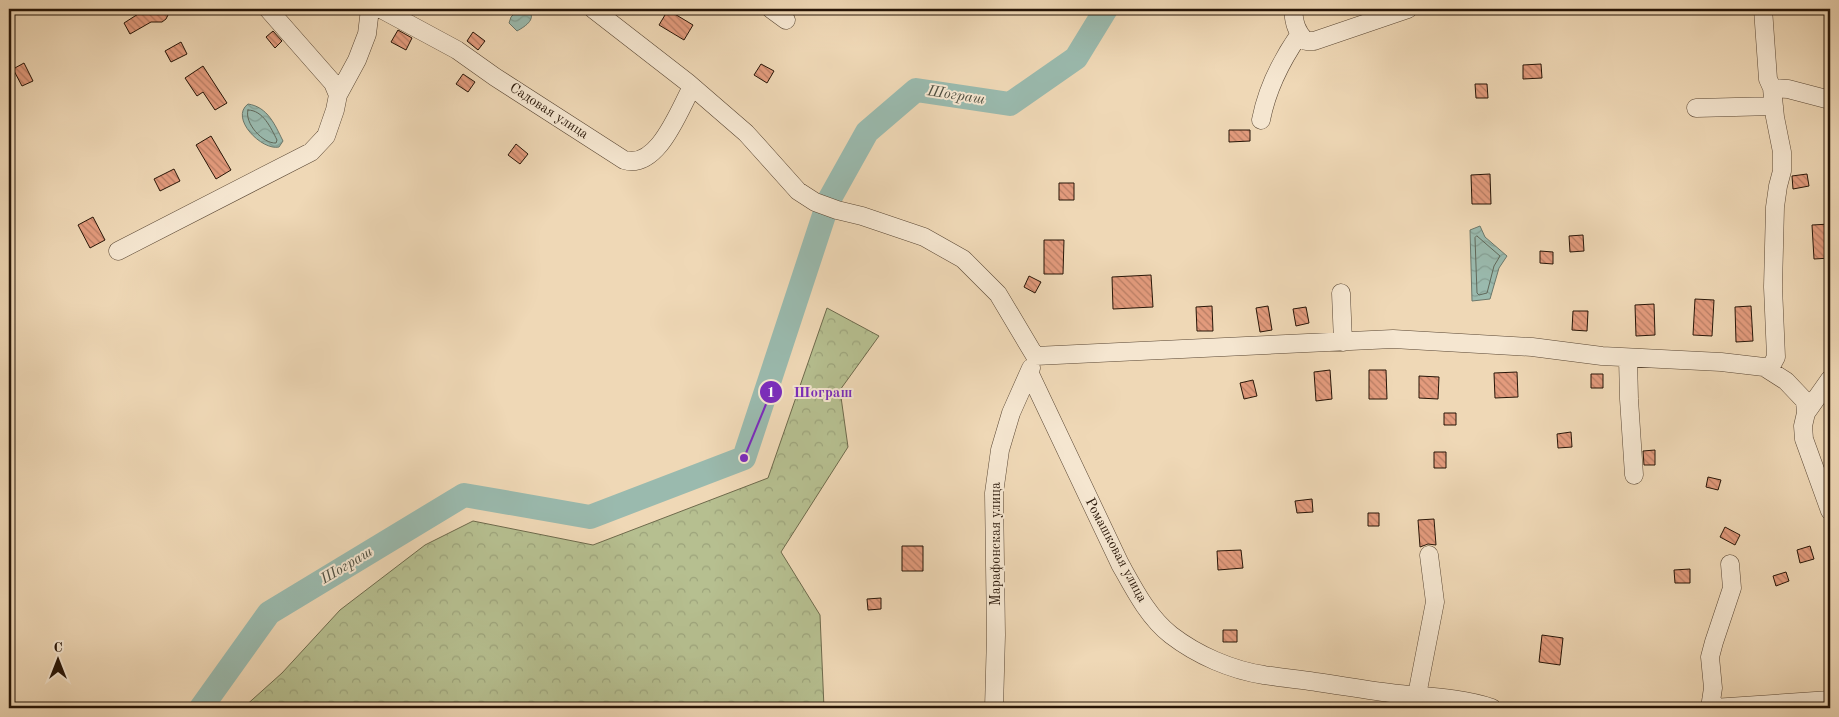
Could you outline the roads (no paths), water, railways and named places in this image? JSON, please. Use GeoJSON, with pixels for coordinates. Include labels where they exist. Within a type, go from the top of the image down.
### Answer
{"type":"FeatureCollection","features":[{"type":"Feature","properties":{"kind":"street"},"geometry":{"type":"LineString","coordinates":[[268,9],[333,83],[338,95]]}},
{"type":"Feature","properties":{"kind":"street"},"geometry":{"type":"LineString","coordinates":[[118,251],[311,152],[326,136],[338,95],[357,60],[367,34],[370,9]]}},
{"type":"Feature","properties":{"kind":"street","name":"Садовая улица"},"geometry":{"type":"LineString","coordinates":[[381,9],[457,50],[624,160],[633,162],[650,156],[664,138],[692,87]]}},
{"type":"Feature","properties":{"kind":"street"},"geometry":{"type":"LineString","coordinates":[[593,9],[692,87],[746,133],[798,192],[815,202],[837,210],[862,216],[924,237],[963,259],[998,294],[1035,356],[1394,339],[1532,347],[1628,358],[1721,362],[1764,367],[1786,381],[1798,392],[1805,401],[1806,413]]}},
{"type":"Feature","properties":{"kind":"street"},"geometry":{"type":"LineString","coordinates":[[771,9],[786,20]]}},
{"type":"Feature","properties":{"kind":"street"},"geometry":{"type":"LineString","coordinates":[[1293,9],[1294,23],[1299,35],[1306,41],[1314,41],[1408,9]]}},
{"type":"Feature","properties":{"kind":"street"},"geometry":{"type":"LineString","coordinates":[[1763,9],[1768,79],[1781,144],[1782,171],[1775,207],[1773,287],[1776,357],[1769,370]]}},
{"type":"Feature","properties":{"kind":"street"},"geometry":{"type":"LineString","coordinates":[[1261,120],[1264,103],[1284,57],[1299,35]]}},
{"type":"Feature","properties":{"kind":"street"},"geometry":{"type":"LineString","coordinates":[[1696,108],[1773,97],[1788,89],[1830,100]]}},
{"type":"Feature","properties":{"kind":"street"},"geometry":{"type":"LineString","coordinates":[[1341,293],[1343,342]]}},
{"type":"Feature","properties":{"kind":"street","name":"Марафонская улица"},"geometry":{"type":"LineString","coordinates":[[994,708],[996,617],[994,493],[1000,450],[1012,413],[1030,374],[1035,356]]}},
{"type":"Feature","properties":{"kind":"street"},"geometry":{"type":"LineString","coordinates":[[1628,358],[1634,475]]}},
{"type":"Feature","properties":{"kind":"street","name":"Ромашковая улица"},"geometry":{"type":"LineString","coordinates":[[1030,374],[1120,564],[1136,593],[1152,616],[1170,634],[1196,652],[1225,664],[1262,675],[1477,703],[1492,708]]}},
{"type":"Feature","properties":{"kind":"street"},"geometry":{"type":"LineString","coordinates":[[1830,380],[1806,413],[1802,426],[1804,439],[1830,511]]}},
{"type":"Feature","properties":{"kind":"street"},"geometry":{"type":"LineString","coordinates":[[1417,695],[1435,602],[1429,555]]}},
{"type":"Feature","properties":{"kind":"street"},"geometry":{"type":"LineString","coordinates":[[1730,564],[1732,588],[1710,657],[1714,688],[1712,708],[1830,700]]}},
{"type":"Feature","properties":{"kind":"water"},"geometry":{"type":"Polygon","coordinates":[[[519,9],[527,9],[530,12],[531,19],[530,22],[517,31],[509,23],[511,17],[519,9]]]}},
{"type":"Feature","properties":{"kind":"water"},"geometry":{"type":"Polygon","coordinates":[[[248,104],[261,109],[270,118],[283,141],[279,147],[264,144],[250,132],[242,117],[243,110],[248,104]]]}},
{"type":"Feature","properties":{"kind":"water"},"geometry":{"type":"Polygon","coordinates":[[[1480,226],[1485,237],[1507,256],[1499,268],[1490,299],[1472,301],[1470,230],[1480,226]]]}},
{"type":"Feature","properties":{"kind":"waterway","name":"Шограш"},"geometry":{"type":"LineString","coordinates":[[201,708],[269,613],[464,495],[590,517],[744,458],[829,200],[867,132],[916,90],[1010,104],[1076,58],[1106,9]]}},
{"type":"Feature","properties":{"kind":"place","name":"Шограш"},"geometry":{"type":"Point","coordinates":[744,458]}}]}
